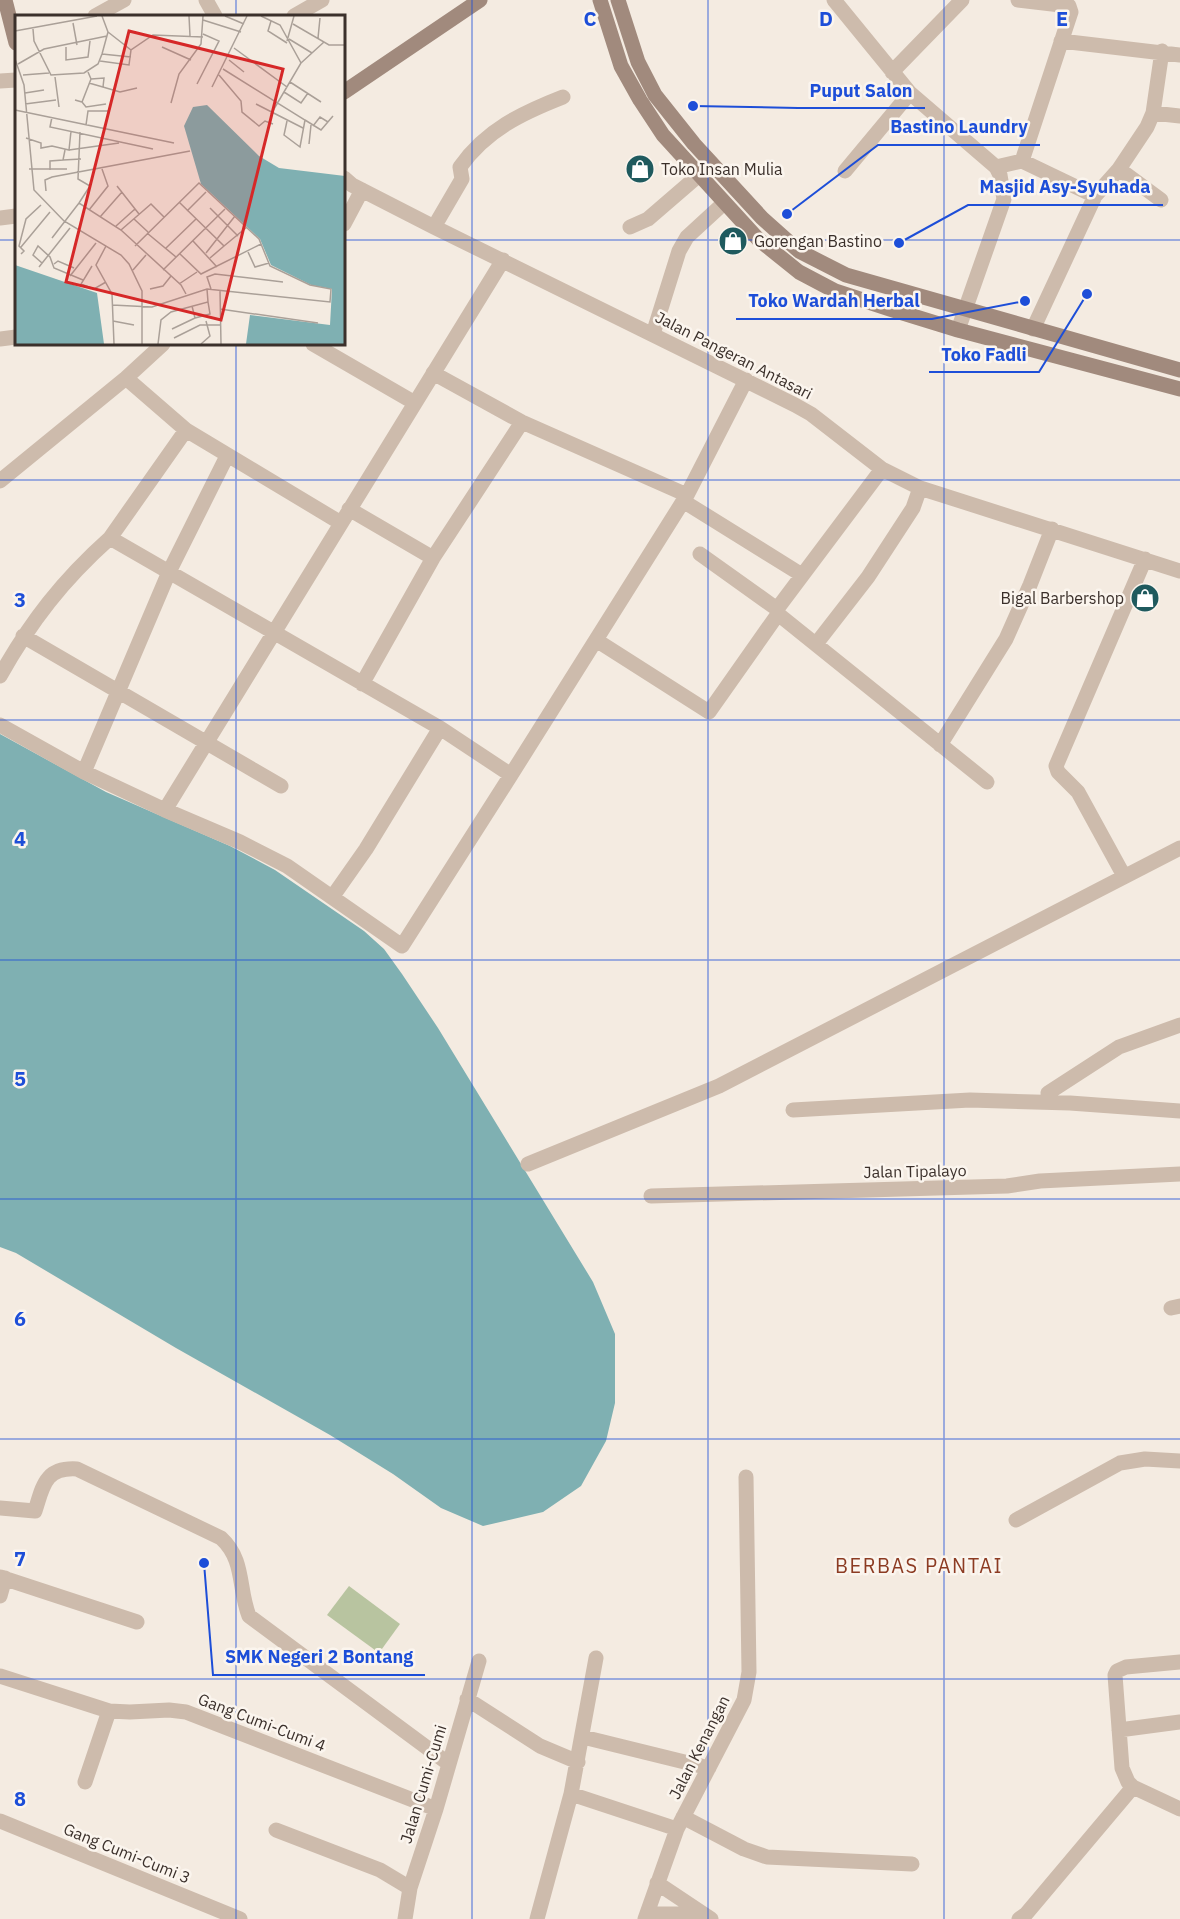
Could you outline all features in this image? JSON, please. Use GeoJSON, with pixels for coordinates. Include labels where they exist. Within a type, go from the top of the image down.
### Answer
{"type":"FeatureCollection","features":[{"type":"Feature","properties":{"kind":"street"},"geometry":{"type":"LineString","coordinates":[[4,0],[15,39]]}},
{"type":"Feature","properties":{"kind":"street"},"geometry":{"type":"LineString","coordinates":[[206,0],[214,15]]}},
{"type":"Feature","properties":{"kind":"street"},"geometry":{"type":"LineString","coordinates":[[296,15],[322,0]]}},
{"type":"Feature","properties":{"kind":"street"},"geometry":{"type":"LineString","coordinates":[[345,91],[480,0]]}},
{"type":"Feature","properties":{"kind":"street"},"geometry":{"type":"LineString","coordinates":[[600,0],[621,66],[663,135],[758,239],[799,272],[835,291],[958,330],[1180,389]]}},
{"type":"Feature","properties":{"kind":"street"},"geometry":{"type":"LineString","coordinates":[[618,0],[638,62],[655,95],[694,144],[762,218],[799,251],[846,275],[1180,370]]}},
{"type":"Feature","properties":{"kind":"street"},"geometry":{"type":"LineString","coordinates":[[834,0],[910,93],[996,167],[1000,175],[1004,199],[958,330]]}},
{"type":"Feature","properties":{"kind":"street"},"geometry":{"type":"LineString","coordinates":[[892,72],[962,0]]}},
{"type":"Feature","properties":{"kind":"street"},"geometry":{"type":"LineString","coordinates":[[1018,0],[1069,6],[1071,12],[1022,161]]}},
{"type":"Feature","properties":{"kind":"street"},"geometry":{"type":"LineString","coordinates":[[96,15],[115,2]]}},
{"type":"Feature","properties":{"kind":"street"},"geometry":{"type":"LineString","coordinates":[[1061,41],[1162,51],[1180,55]]}},
{"type":"Feature","properties":{"kind":"street"},"geometry":{"type":"LineString","coordinates":[[1033,329],[1095,196],[1119,169],[1142,136],[1153,112],[1162,51]]}},
{"type":"Feature","properties":{"kind":"street"},"geometry":{"type":"LineString","coordinates":[[0,81],[15,80]]}},
{"type":"Feature","properties":{"kind":"street"},"geometry":{"type":"LineString","coordinates":[[845,171],[910,93]]}},
{"type":"Feature","properties":{"kind":"street"},"geometry":{"type":"LineString","coordinates":[[434,227],[462,179],[460,167],[479,144],[505,124],[527,112],[563,98]]}},
{"type":"Feature","properties":{"kind":"street"},"geometry":{"type":"LineString","coordinates":[[1153,112],[1180,116]]}},
{"type":"Feature","properties":{"kind":"street"},"geometry":{"type":"LineString","coordinates":[[996,167],[1022,161],[1095,196]]}},
{"type":"Feature","properties":{"kind":"street"},"geometry":{"type":"LineString","coordinates":[[1119,169],[1161,200]]}},
{"type":"Feature","properties":{"kind":"street"},"geometry":{"type":"LineString","coordinates":[[630,227],[648,219],[699,176]]}},
{"type":"Feature","properties":{"kind":"street","name":"Jalan Pangeran Antasari"},"geometry":{"type":"LineString","coordinates":[[345,179],[362,190],[434,227],[811,414],[882,469],[921,488],[1180,571]]}},
{"type":"Feature","properties":{"kind":"street"},"geometry":{"type":"LineString","coordinates":[[345,222],[362,190]]}},
{"type":"Feature","properties":{"kind":"street"},"geometry":{"type":"LineString","coordinates":[[653,334],[679,251],[687,237],[724,203]]}},
{"type":"Feature","properties":{"kind":"street"},"geometry":{"type":"LineString","coordinates":[[0,218],[15,216]]}},
{"type":"Feature","properties":{"kind":"street"},"geometry":{"type":"LineString","coordinates":[[165,810],[503,260]]}},
{"type":"Feature","properties":{"kind":"street"},"geometry":{"type":"LineString","coordinates":[[0,339],[15,337]]}},
{"type":"Feature","properties":{"kind":"street"},"geometry":{"type":"LineString","coordinates":[[0,481],[163,345]]}},
{"type":"Feature","properties":{"kind":"street"},"geometry":{"type":"LineString","coordinates":[[315,345],[415,403]]}},
{"type":"Feature","properties":{"kind":"street"},"geometry":{"type":"LineString","coordinates":[[433,373],[522,422],[685,498],[802,575]]}},
{"type":"Feature","properties":{"kind":"street"},"geometry":{"type":"LineString","coordinates":[[126,378],[186,430],[227,456],[434,558]]}},
{"type":"Feature","properties":{"kind":"street"},"geometry":{"type":"LineString","coordinates":[[0,725],[84,772],[264,853],[333,897],[402,946],[685,498],[746,380]]}},
{"type":"Feature","properties":{"kind":"street"},"geometry":{"type":"LineString","coordinates":[[363,684],[434,558],[522,422]]}},
{"type":"Feature","properties":{"kind":"street"},"geometry":{"type":"LineString","coordinates":[[0,676],[23,636],[43,608],[110,538],[186,430]]}},
{"type":"Feature","properties":{"kind":"street"},"geometry":{"type":"LineString","coordinates":[[84,772],[169,572],[227,456]]}},
{"type":"Feature","properties":{"kind":"street"},"geometry":{"type":"LineString","coordinates":[[596,640],[709,712],[802,575],[882,469]]}},
{"type":"Feature","properties":{"kind":"street"},"geometry":{"type":"LineString","coordinates":[[816,644],[868,577],[914,508],[921,488]]}},
{"type":"Feature","properties":{"kind":"street"},"geometry":{"type":"LineString","coordinates":[[940,745],[1006,639],[1052,529]]}},
{"type":"Feature","properties":{"kind":"street"},"geometry":{"type":"LineString","coordinates":[[110,538],[441,728],[512,775]]}},
{"type":"Feature","properties":{"kind":"street"},"geometry":{"type":"LineString","coordinates":[[700,554],[777,612],[987,782]]}},
{"type":"Feature","properties":{"kind":"street"},"geometry":{"type":"LineString","coordinates":[[1124,876],[1078,792],[1058,772],[1056,766],[1145,559]]}},
{"type":"Feature","properties":{"kind":"street"},"geometry":{"type":"LineString","coordinates":[[23,636],[281,786]]}},
{"type":"Feature","properties":{"kind":"street"},"geometry":{"type":"LineString","coordinates":[[333,897],[366,849],[441,728]]}},
{"type":"Feature","properties":{"kind":"street"},"geometry":{"type":"LineString","coordinates":[[528,1164],[719,1086],[1180,848]]}},
{"type":"Feature","properties":{"kind":"street"},"geometry":{"type":"LineString","coordinates":[[1048,1093],[1119,1047],[1180,1024]]}},
{"type":"Feature","properties":{"kind":"street"},"geometry":{"type":"LineString","coordinates":[[793,1110],[970,1100],[1070,1103],[1180,1111]]}},
{"type":"Feature","properties":{"kind":"street","name":"Jalan Tipalayo"},"geometry":{"type":"LineString","coordinates":[[651,1196],[1007,1186],[1040,1181],[1180,1174]]}},
{"type":"Feature","properties":{"kind":"street"},"geometry":{"type":"LineString","coordinates":[[1016,1520],[1120,1463],[1145,1459],[1180,1461]]}},
{"type":"Feature","properties":{"kind":"street"},"geometry":{"type":"LineString","coordinates":[[0,1508],[35,1512],[49,1476],[64,1468],[76,1469],[221,1538],[230,1546],[237,1558],[244,1603],[249,1616],[449,1764]]}},
{"type":"Feature","properties":{"kind":"street","name":"Jalan Kenangan"},"geometry":{"type":"LineString","coordinates":[[646,1916],[680,1823],[744,1700],[749,1672],[746,1476]]}},
{"type":"Feature","properties":{"kind":"street"},"geometry":{"type":"LineString","coordinates":[[0,1596],[3,1578],[137,1622]]}},
{"type":"Feature","properties":{"kind":"street"},"geometry":{"type":"LineString","coordinates":[[537,1919],[571,1794],[596,1658]]}},
{"type":"Feature","properties":{"kind":"street","name":"Jalan Cumi-Cumi"},"geometry":{"type":"LineString","coordinates":[[405,1919],[410,1888],[436,1809],[479,1661]]}},
{"type":"Feature","properties":{"kind":"street"},"geometry":{"type":"LineString","coordinates":[[1180,1662],[1126,1667],[1117,1671],[1115,1675],[1122,1768],[1128,1782],[1132,1787],[1180,1809]]}},
{"type":"Feature","properties":{"kind":"street","name":"Gang Cumi-Cumi 4"},"geometry":{"type":"LineString","coordinates":[[0,1676],[109,1711],[186,1712],[436,1809]]}},
{"type":"Feature","properties":{"kind":"street"},"geometry":{"type":"LineString","coordinates":[[467,1699],[540,1746],[578,1762]]}},
{"type":"Feature","properties":{"kind":"street"},"geometry":{"type":"LineString","coordinates":[[85,1782],[109,1711]]}},
{"type":"Feature","properties":{"kind":"street"},"geometry":{"type":"LineString","coordinates":[[1119,1730],[1180,1722]]}},
{"type":"Feature","properties":{"kind":"street"},"geometry":{"type":"LineString","coordinates":[[583,1737],[709,1767]]}},
{"type":"Feature","properties":{"kind":"street"},"geometry":{"type":"LineString","coordinates":[[1023,1916],[1132,1787]]}},
{"type":"Feature","properties":{"kind":"street"},"geometry":{"type":"LineString","coordinates":[[571,1794],[680,1823],[744,1850],[767,1857],[912,1864]]}},
{"type":"Feature","properties":{"kind":"street","name":"Gang Cumi-Cumi 3"},"geometry":{"type":"LineString","coordinates":[[0,1821],[240,1919]]}},
{"type":"Feature","properties":{"kind":"street"},"geometry":{"type":"LineString","coordinates":[[276,1830],[380,1870],[410,1888]]}},
{"type":"Feature","properties":{"kind":"street"},"geometry":{"type":"LineString","coordinates":[[657,1883],[707,1916]]}},
{"type":"Feature","properties":{"kind":"street"},"geometry":{"type":"LineString","coordinates":[[646,1916],[707,1916]]}},
{"type":"Feature","properties":{"kind":"green space"},"geometry":{"type":"Polygon","coordinates":[[[349,1586],[400,1624],[379,1653],[327,1615],[349,1586]]]}},
{"type":"Feature","properties":{"kind":"water"},"geometry":{"type":"Polygon","coordinates":[[[0,734],[106,792],[230,846],[275,870],[364,931],[384,949],[438,1028],[593,1282],[615,1334],[615,1403],[606,1441],[581,1486],[543,1512],[483,1526],[441,1508],[393,1474],[330,1435],[176,1348],[16,1253],[0,1247],[0,734]]]}},
{"type":"Feature","properties":{"kind":"place","name":"Puput Salon"},"geometry":{"type":"Point","coordinates":[693,106]}},
{"type":"Feature","properties":{"kind":"place","name":"Toko Insan Mulia"},"geometry":{"type":"Point","coordinates":[640,169]}},
{"type":"Feature","properties":{"kind":"place","name":"Bastino Laundry"},"geometry":{"type":"Point","coordinates":[787,214]}},
{"type":"Feature","properties":{"kind":"place","name":"Gorengan Bastino"},"geometry":{"type":"Point","coordinates":[733,241]}},
{"type":"Feature","properties":{"kind":"place","name":"Masjid Asy-Syuhada"},"geometry":{"type":"Point","coordinates":[899,243]}},
{"type":"Feature","properties":{"kind":"place","name":"Toko Fadli"},"geometry":{"type":"Point","coordinates":[1087,294]}},
{"type":"Feature","properties":{"kind":"place","name":"Toko Wardah Herbal"},"geometry":{"type":"Point","coordinates":[1025,301]}},
{"type":"Feature","properties":{"kind":"place","name":"Bigal Barbershop"},"geometry":{"type":"Point","coordinates":[1145,598]}},
{"type":"Feature","properties":{"kind":"place","name":"SMK Negeri 2 Bontang"},"geometry":{"type":"Point","coordinates":[204,1563]}},
{"type":"Feature","properties":{"kind":"district","name":"BERBAS PANTAI"},"geometry":{"type":"Point","coordinates":[919,1566]}}]}
